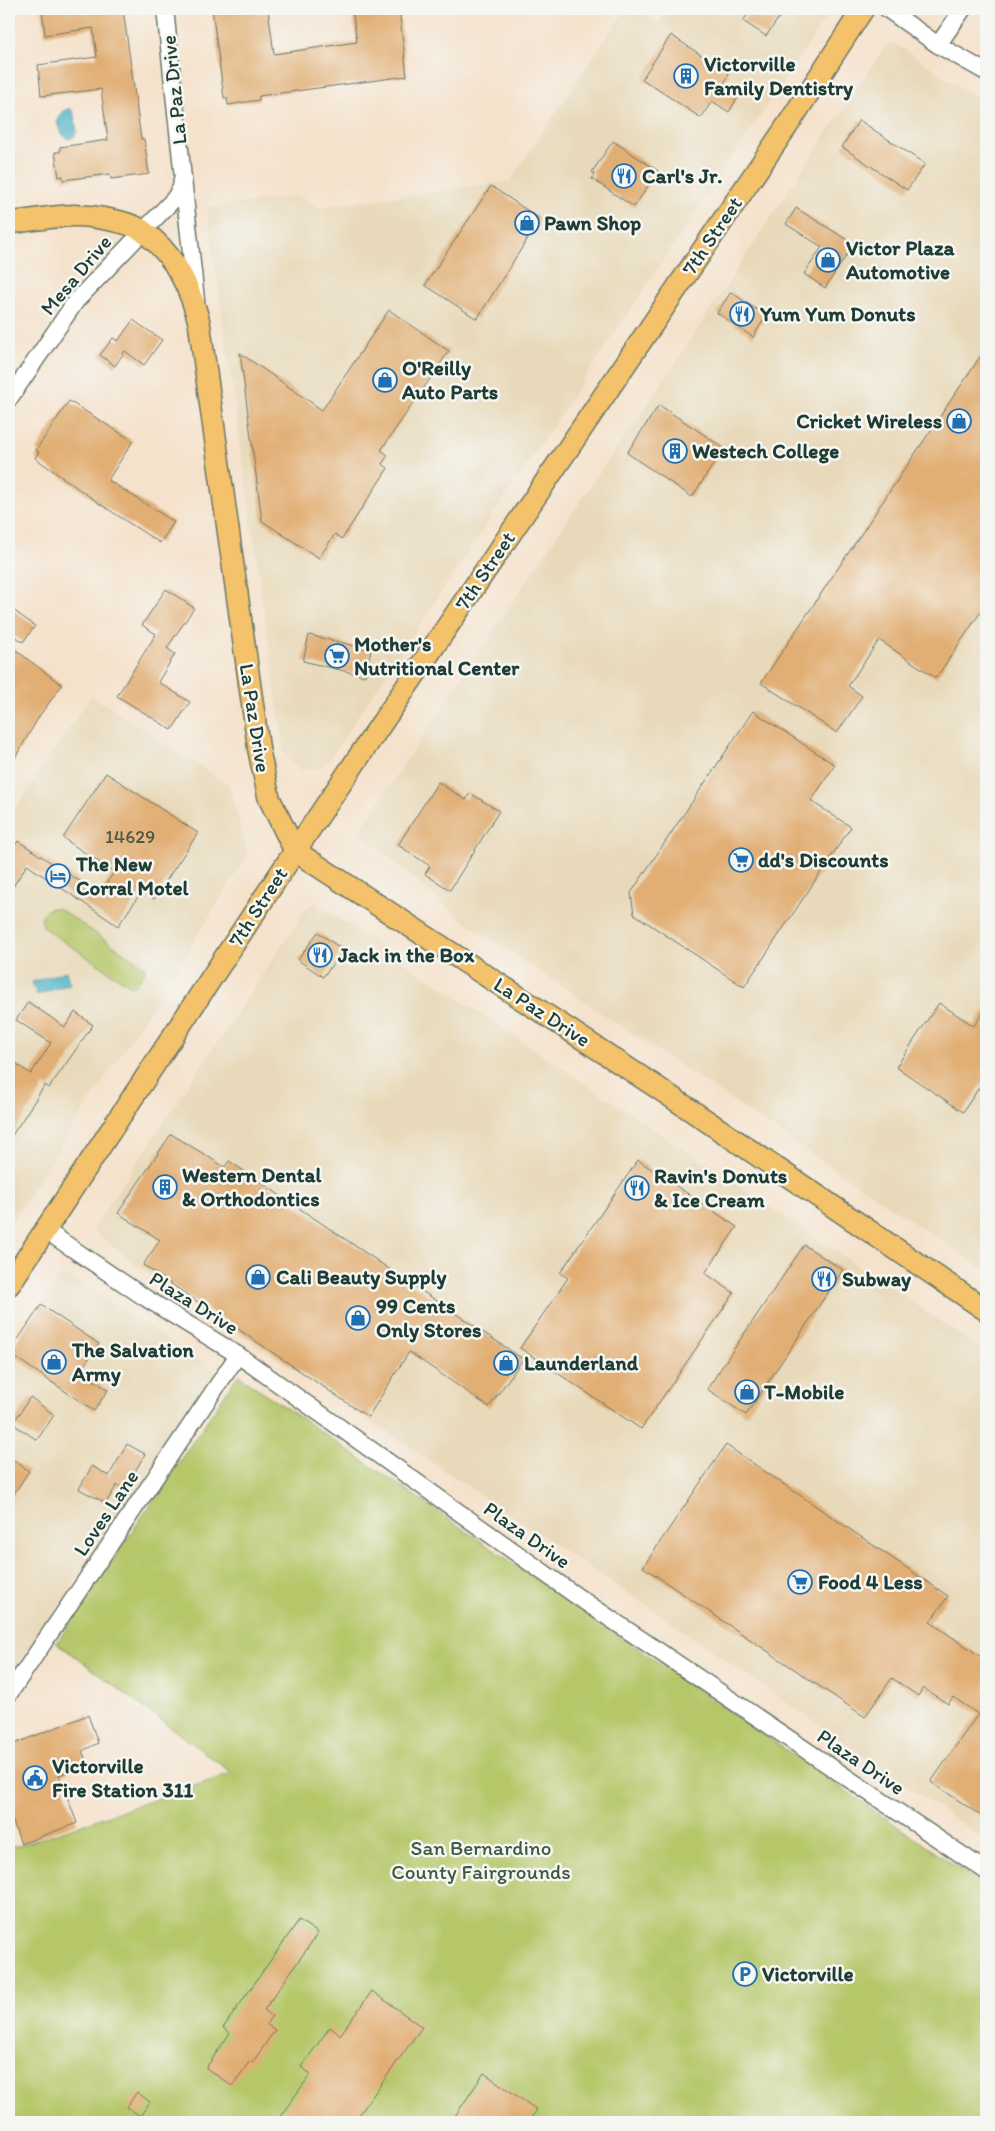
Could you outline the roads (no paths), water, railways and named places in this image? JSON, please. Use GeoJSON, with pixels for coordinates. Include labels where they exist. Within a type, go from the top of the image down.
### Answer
{"type":"FeatureCollection","features":[{"type":"Feature","properties":{"kind":"main road","name":"7th Street"},"geometry":{"type":"LineString","coordinates":[[9,1285],[295,850],[793,116],[863,9]]}},
{"type":"Feature","properties":{"kind":"main road"},"geometry":{"type":"LineString","coordinates":[[9,223],[67,216],[89,216],[111,220],[143,230]]}},
{"type":"Feature","properties":{"kind":"main road","name":"La Paz Drive"},"geometry":{"type":"LineString","coordinates":[[143,230],[162,248],[174,264],[189,289],[199,322],[259,751],[269,798],[295,850],[658,1088],[986,1310]]}},
{"type":"Feature","properties":{"kind":"street","name":"La Paz Drive"},"geometry":{"type":"LineString","coordinates":[[165,9],[184,170],[199,322]]}},
{"type":"Feature","properties":{"kind":"street"},"geometry":{"type":"LineString","coordinates":[[887,9],[938,45],[986,72]]}},
{"type":"Feature","properties":{"kind":"street"},"geometry":{"type":"LineString","coordinates":[[938,45],[963,9]]}},
{"type":"Feature","properties":{"kind":"street","name":"La Paz Drive"},"geometry":{"type":"LineString","coordinates":[[143,230],[174,199],[181,188],[184,170]]}},
{"type":"Feature","properties":{"kind":"street","name":"Mesa Drive"},"geometry":{"type":"LineString","coordinates":[[9,399],[76,301],[143,230]]}},
{"type":"Feature","properties":{"kind":"street","name":"Plaza Drive"},"geometry":{"type":"LineString","coordinates":[[45,1230],[144,1297],[238,1355],[578,1598],[986,1871]]}},
{"type":"Feature","properties":{"kind":"street","name":"Loves Lane"},"geometry":{"type":"LineString","coordinates":[[9,1694],[238,1355]]}},
{"type":"Feature","properties":{"kind":"water"},"geometry":{"type":"Polygon","coordinates":[[[71,109],[74,114],[77,131],[74,137],[69,139],[61,133],[58,124],[60,115],[71,109]]]}},
{"type":"Feature","properties":{"kind":"water"},"geometry":{"type":"Polygon","coordinates":[[[66,971],[70,984],[37,995],[32,982],[66,971]]]}},
{"type":"Feature","properties":{"kind":"place","name":"Victorville Family Dentistry"},"geometry":{"type":"Point","coordinates":[686,76]}},
{"type":"Feature","properties":{"kind":"place","name":"Carl's Jr."},"geometry":{"type":"Point","coordinates":[624,176]}},
{"type":"Feature","properties":{"kind":"place","name":"Pawn Shop"},"geometry":{"type":"Point","coordinates":[527,223]}},
{"type":"Feature","properties":{"kind":"place","name":"Victor Plaza Automotive"},"geometry":{"type":"Point","coordinates":[828,260]}},
{"type":"Feature","properties":{"kind":"place","name":"Yum Yum Donuts"},"geometry":{"type":"Point","coordinates":[742,314]}},
{"type":"Feature","properties":{"kind":"place","name":"O'Reilly Auto Parts"},"geometry":{"type":"Point","coordinates":[385,380]}},
{"type":"Feature","properties":{"kind":"place","name":"Cricket Wireless"},"geometry":{"type":"Point","coordinates":[959,421]}},
{"type":"Feature","properties":{"kind":"place","name":"Westech College"},"geometry":{"type":"Point","coordinates":[675,451]}},
{"type":"Feature","properties":{"kind":"place","name":"Mother's Nutritional Center"},"geometry":{"type":"Point","coordinates":[337,656]}},
{"type":"Feature","properties":{"kind":"place","name":"dd's Discounts"},"geometry":{"type":"Point","coordinates":[741,860]}},
{"type":"Feature","properties":{"kind":"place","name":"The New Corral Motel"},"geometry":{"type":"Point","coordinates":[58,876]}},
{"type":"Feature","properties":{"kind":"place","name":"Jack in the Box"},"geometry":{"type":"Point","coordinates":[320,955]}},
{"type":"Feature","properties":{"kind":"place","name":"Western Dental & Orthodontics"},"geometry":{"type":"Point","coordinates":[165,1187]}},
{"type":"Feature","properties":{"kind":"place","name":"Ravin's Donuts & Ice Cream"},"geometry":{"type":"Point","coordinates":[637,1188]}},
{"type":"Feature","properties":{"kind":"place","name":"Cali Beauty Supply"},"geometry":{"type":"Point","coordinates":[258,1277]}},
{"type":"Feature","properties":{"kind":"place","name":"Subway"},"geometry":{"type":"Point","coordinates":[824,1279]}},
{"type":"Feature","properties":{"kind":"place","name":"99 Cents Only Stores"},"geometry":{"type":"Point","coordinates":[358,1318]}},
{"type":"Feature","properties":{"kind":"place","name":"The Salvation Army"},"geometry":{"type":"Point","coordinates":[54,1362]}},
{"type":"Feature","properties":{"kind":"place","name":"Launderland"},"geometry":{"type":"Point","coordinates":[506,1363]}},
{"type":"Feature","properties":{"kind":"place","name":"T-Mobile"},"geometry":{"type":"Point","coordinates":[747,1392]}},
{"type":"Feature","properties":{"kind":"place","name":"Food 4 Less"},"geometry":{"type":"Point","coordinates":[800,1582]}},
{"type":"Feature","properties":{"kind":"place","name":"Victorville Fire Station 311"},"geometry":{"type":"Point","coordinates":[35,1778]}},
{"type":"Feature","properties":{"kind":"place","name":"Victorville"},"geometry":{"type":"Point","coordinates":[745,1974]}},
{"type":"Feature","properties":{"kind":"park label","name":"San Bernardino County Fairgrounds"},"geometry":{"type":"Point","coordinates":[481,1860]}}]}
